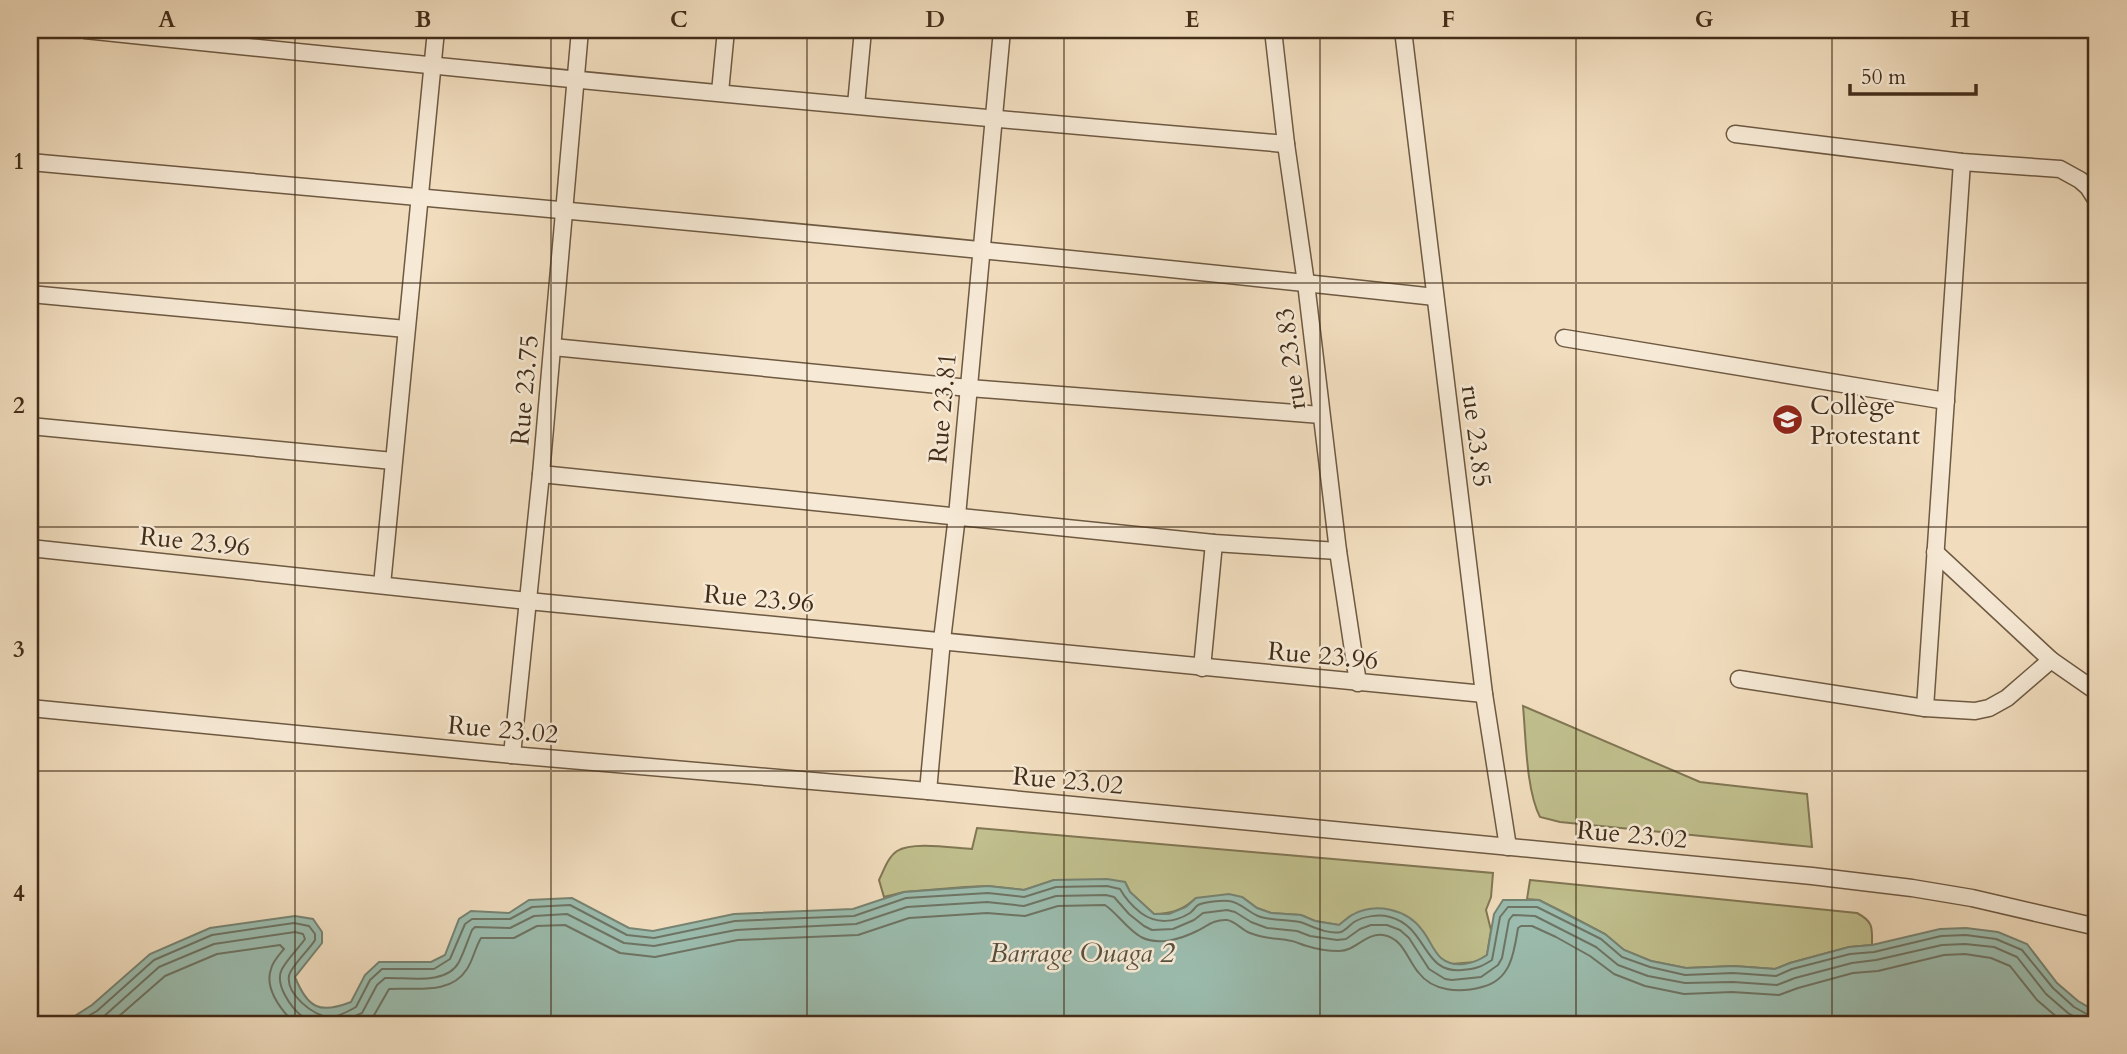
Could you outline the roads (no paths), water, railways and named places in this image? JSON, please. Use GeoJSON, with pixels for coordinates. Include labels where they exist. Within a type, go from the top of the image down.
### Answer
{"type":"FeatureCollection","features":[{"type":"Feature","properties":{"kind":"street"},"geometry":{"type":"LineString","coordinates":[[85,30],[433,67],[995,120],[1286,144]]}},
{"type":"Feature","properties":{"kind":"street"},"geometry":{"type":"LineString","coordinates":[[382,585],[436,30]]}},
{"type":"Feature","properties":{"kind":"street","name":"Rue 23.75"},"geometry":{"type":"LineString","coordinates":[[512,755],[553,347],[580,30]]}},
{"type":"Feature","properties":{"kind":"street"},"geometry":{"type":"LineString","coordinates":[[720,92],[726,30]]}},
{"type":"Feature","properties":{"kind":"street"},"geometry":{"type":"LineString","coordinates":[[856,105],[863,30]]}},
{"type":"Feature","properties":{"kind":"street","name":"Rue 23.81"},"geometry":{"type":"LineString","coordinates":[[928,791],[957,516],[1002,30]]}},
{"type":"Feature","properties":{"kind":"street","name":"rue 23.83"},"geometry":{"type":"LineString","coordinates":[[1273,30],[1338,551],[1358,683]]}},
{"type":"Feature","properties":{"kind":"street","name":"rue 23.85"},"geometry":{"type":"LineString","coordinates":[[1403,30],[1484,694],[1508,847]]}},
{"type":"Feature","properties":{"kind":"street"},"geometry":{"type":"LineString","coordinates":[[1735,134],[1962,162],[2060,169],[2080,180],[2097,201]]}},
{"type":"Feature","properties":{"kind":"street"},"geometry":{"type":"LineString","coordinates":[[30,162],[982,251],[1435,297]]}},
{"type":"Feature","properties":{"kind":"street"},"geometry":{"type":"LineString","coordinates":[[1925,708],[1962,162]]}},
{"type":"Feature","properties":{"kind":"street"},"geometry":{"type":"LineString","coordinates":[[30,295],[406,329]]}},
{"type":"Feature","properties":{"kind":"street"},"geometry":{"type":"LineString","coordinates":[[1564,338],[1946,401]]}},
{"type":"Feature","properties":{"kind":"street"},"geometry":{"type":"LineString","coordinates":[[553,347],[969,388],[1321,415]]}},
{"type":"Feature","properties":{"kind":"street"},"geometry":{"type":"LineString","coordinates":[[30,426],[393,461]]}},
{"type":"Feature","properties":{"kind":"street"},"geometry":{"type":"LineString","coordinates":[[541,474],[1214,543],[1338,551]]}},
{"type":"Feature","properties":{"kind":"street"},"geometry":{"type":"LineString","coordinates":[[1202,668],[1214,543]]}},
{"type":"Feature","properties":{"kind":"street","name":"Rue 23.96"},"geometry":{"type":"LineString","coordinates":[[30,548],[528,601],[1484,694]]}},
{"type":"Feature","properties":{"kind":"street"},"geometry":{"type":"LineString","coordinates":[[1935,552],[2051,660],[2097,692]]}},
{"type":"Feature","properties":{"kind":"street"},"geometry":{"type":"LineString","coordinates":[[1739,679],[1925,708],[1975,711],[1989,708],[2007,698],[2051,660]]}},
{"type":"Feature","properties":{"kind":"street","name":"Rue 23.02"},"geometry":{"type":"LineString","coordinates":[[30,708],[1812,876],[1972,898],[2097,927]]}},
{"type":"Feature","properties":{"kind":"water","name":"Barrage Ouaga 2"},"geometry":{"type":"Polygon","coordinates":[[[1107,879],[1125,882],[1130,892],[1154,914],[1169,914],[1186,907],[1196,898],[1229,894],[1242,897],[1257,908],[1271,913],[1301,915],[1315,921],[1339,925],[1361,911],[1380,908],[1390,910],[1416,923],[1441,958],[1458,964],[1470,963],[1487,955],[1494,914],[1503,900],[1539,900],[1605,934],[1624,950],[1651,961],[1686,968],[1734,966],[1775,969],[1849,947],[1872,945],[1940,929],[1966,928],[1998,932],[2027,944],[2057,983],[2078,1001],[2097,1012],[2097,1024],[66,1024],[150,954],[210,928],[295,916],[313,919],[322,932],[322,943],[295,977],[310,1002],[323,1008],[331,1008],[351,1002],[365,975],[379,962],[431,962],[445,955],[459,919],[471,911],[509,913],[529,900],[572,898],[629,928],[653,931],[734,914],[853,909],[904,892],[988,886],[1024,890],[1054,880],[1107,879]]]}},
{"type":"Feature","properties":{"kind":"place","name":"Collège Protestant"},"geometry":{"type":"Point","coordinates":[1787,420]}}]}
